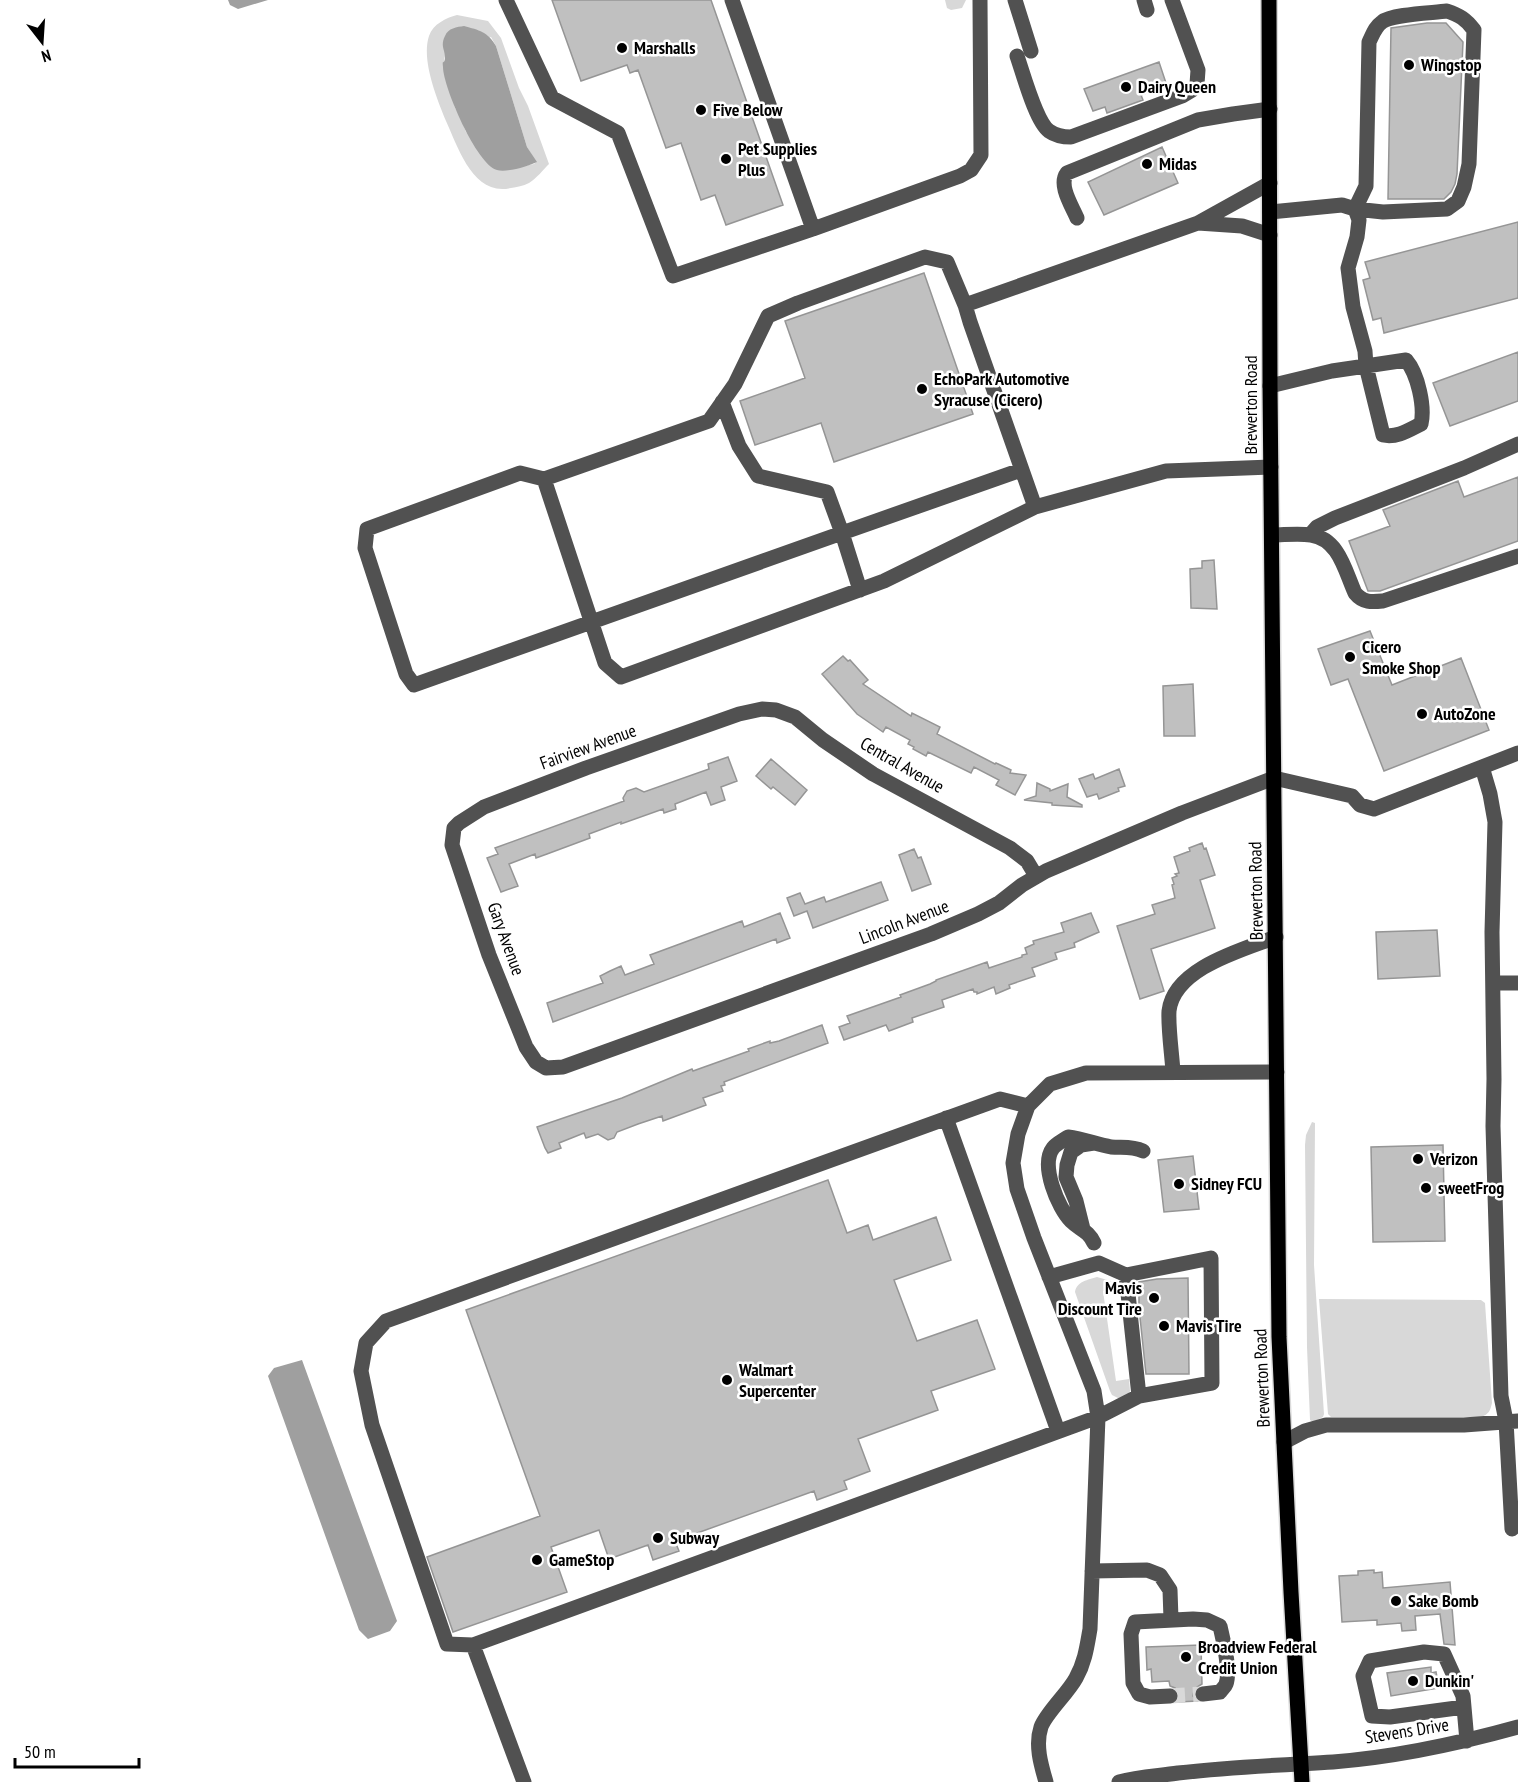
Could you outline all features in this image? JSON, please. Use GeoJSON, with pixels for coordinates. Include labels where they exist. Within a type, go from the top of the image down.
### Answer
{"type":"FeatureCollection","features":[{"type":"Feature","properties":{"kind":"main road","name":"Brewerton Road"},"geometry":{"type":"LineString","coordinates":[[1269,0],[1270,386],[1279,1337],[1302,1782]]}},
{"type":"Feature","properties":{"kind":"street"},"geometry":{"type":"LineString","coordinates":[[506,0],[552,98],[618,133],[673,276],[813,230],[971,170],[981,155],[980,0]]}},
{"type":"Feature","properties":{"kind":"street"},"geometry":{"type":"LineString","coordinates":[[732,0],[813,230]]}},
{"type":"Feature","properties":{"kind":"street"},"geometry":{"type":"LineString","coordinates":[[1015,0],[1020,18],[1026,83],[1043,126],[1063,137],[1071,137],[1182,96],[1197,84],[1198,70],[1172,0]]}},
{"type":"Feature","properties":{"kind":"street"},"geometry":{"type":"LineString","coordinates":[[1270,213],[1342,205],[1355,209],[1383,212],[1447,209],[1458,201],[1469,164],[1473,30],[1468,22],[1447,11],[1394,17],[1383,21],[1375,28],[1369,42],[1366,186],[1355,209],[1359,220],[1357,237],[1348,268],[1353,307],[1365,351],[1366,366],[1383,435],[1389,437],[1400,434],[1421,424],[1424,413],[1422,401],[1411,366],[1406,360],[1366,366],[1270,386]]}},
{"type":"Feature","properties":{"kind":"street"},"geometry":{"type":"LineString","coordinates":[[1077,218],[1063,184],[1067,173],[1198,120],[1270,109]]}},
{"type":"Feature","properties":{"kind":"street"},"geometry":{"type":"LineString","coordinates":[[965,305],[1198,223],[1270,183]]}},
{"type":"Feature","properties":{"kind":"street"},"geometry":{"type":"LineString","coordinates":[[1198,223],[1242,226],[1270,235]]}},
{"type":"Feature","properties":{"kind":"street"},"geometry":{"type":"LineString","coordinates":[[1021,470],[414,685],[406,674],[365,548],[367,529],[520,473],[544,478],[709,421],[735,384],[768,316],[925,256],[946,262],[965,305],[1035,507]]}},
{"type":"Feature","properties":{"kind":"street"},"geometry":{"type":"LineString","coordinates":[[722,402],[740,446],[758,476],[827,492],[860,590]]}},
{"type":"Feature","properties":{"kind":"street"},"geometry":{"type":"LineString","coordinates":[[1310,535],[1317,527],[1335,518],[1464,468],[1518,444]]}},
{"type":"Feature","properties":{"kind":"street"},"geometry":{"type":"LineString","coordinates":[[544,478],[605,663],[621,677],[884,581],[1035,507],[1166,471],[1271,467]]}},
{"type":"Feature","properties":{"kind":"street"},"geometry":{"type":"LineString","coordinates":[[1272,535],[1310,535],[1325,539],[1334,547],[1343,562],[1355,593],[1370,602],[1383,602],[1518,556]]}},
{"type":"Feature","properties":{"kind":"street","name":"Central Avenue"},"geometry":{"type":"LineString","coordinates":[[739,714],[762,709],[776,710],[795,717],[823,740],[873,774],[1010,848],[1027,861],[1036,876]]}},
{"type":"Feature","properties":{"kind":"street","name":"Fairview Avenue"},"geometry":{"type":"LineString","coordinates":[[455,827],[484,807],[739,714]]}},
{"type":"Feature","properties":{"kind":"street"},"geometry":{"type":"LineString","coordinates":[[1274,778],[1352,796],[1360,805],[1374,809],[1518,753]]}},
{"type":"Feature","properties":{"kind":"street"},"geometry":{"type":"LineString","coordinates":[[1482,767],[1495,822],[1492,932],[1493,1126],[1501,1396],[1512,1421],[1512,1529]]}},
{"type":"Feature","properties":{"kind":"street","name":"Lincoln Avenue"},"geometry":{"type":"LineString","coordinates":[[536,1062],[546,1068],[563,1067],[931,934],[999,903],[1036,876],[1182,813],[1274,778]]}},
{"type":"Feature","properties":{"kind":"street","name":"Gary Avenue"},"geometry":{"type":"LineString","coordinates":[[455,827],[452,845],[489,955],[526,1047],[536,1062]]}},
{"type":"Feature","properties":{"kind":"street"},"geometry":{"type":"LineString","coordinates":[[1173,1072],[1169,1011],[1173,997],[1182,984],[1212,963],[1276,937]]}},
{"type":"Feature","properties":{"kind":"street"},"geometry":{"type":"LineString","coordinates":[[1493,983],[1518,983]]}},
{"type":"Feature","properties":{"kind":"street"},"geometry":{"type":"LineString","coordinates":[[1046,1782],[1038,1744],[1042,1726],[1075,1680],[1084,1661],[1090,1629],[1098,1417],[1094,1391],[1017,1189],[1013,1163],[1018,1134],[1028,1106],[1050,1084],[1086,1073],[1277,1072]]}},
{"type":"Feature","properties":{"kind":"street"},"geometry":{"type":"LineString","coordinates":[[1028,1106],[1000,1099],[386,1321],[366,1343],[361,1371],[372,1425],[447,1644],[473,1645],[1098,1417],[1139,1396],[1212,1383],[1211,1258],[1126,1275],[1099,1263],[1049,1277]]}},
{"type":"Feature","properties":{"kind":"street"},"geometry":{"type":"LineString","coordinates":[[946,1118],[1058,1431]]}},
{"type":"Feature","properties":{"kind":"street"},"geometry":{"type":"LineString","coordinates":[[1094,1243],[1088,1232],[1083,1229],[1076,1201],[1066,1177],[1071,1152],[1081,1145],[1097,1143],[1111,1147],[1136,1147],[1143,1151]]}},
{"type":"Feature","properties":{"kind":"street"},"geometry":{"type":"LineString","coordinates":[[1126,1275],[1139,1396]]}},
{"type":"Feature","properties":{"kind":"street"},"geometry":{"type":"LineString","coordinates":[[1284,1442],[1305,1431],[1326,1425],[1464,1425],[1512,1421]]}},
{"type":"Feature","properties":{"kind":"street"},"geometry":{"type":"LineString","coordinates":[[1092,1572],[1147,1570],[1160,1575],[1170,1590],[1171,1619]]}},
{"type":"Feature","properties":{"kind":"street"},"geometry":{"type":"LineString","coordinates":[[1170,1696],[1150,1697],[1139,1694],[1133,1683],[1131,1634],[1135,1622],[1193,1619],[1207,1620],[1220,1626],[1227,1672],[1226,1684],[1220,1692],[1203,1694]]}},
{"type":"Feature","properties":{"kind":"street"},"geometry":{"type":"LineString","coordinates":[[473,1645],[524,1782]]}},
{"type":"Feature","properties":{"kind":"street"},"geometry":{"type":"LineString","coordinates":[[1464,1707],[1390,1717],[1372,1716],[1363,1676],[1370,1661],[1424,1652],[1444,1654],[1463,1696],[1464,1707],[1467,1741]]}},
{"type":"Feature","properties":{"kind":"street","name":"Stevens Drive"},"geometry":{"type":"LineString","coordinates":[[1119,1782],[1217,1769],[1335,1762],[1406,1754],[1467,1741],[1518,1726]]}},
{"type":"Feature","properties":{"kind":"shaded area"},"geometry":{"type":"Polygon","coordinates":[[[228,0],[268,0],[238,9],[230,5],[228,0]]]}},
{"type":"Feature","properties":{"kind":"shaded area"},"geometry":{"type":"Polygon","coordinates":[[[945,0],[966,0],[962,8],[951,10],[947,8],[945,0]]]}},
{"type":"Feature","properties":{"kind":"shaded area"},"geometry":{"type":"Polygon","coordinates":[[[453,16],[488,21],[501,38],[549,164],[527,184],[498,189],[486,185],[469,168],[456,144],[435,91],[427,56],[431,32],[440,22],[453,16]],[[491,37],[445,56],[455,108],[466,132],[519,167],[534,164],[536,162],[527,147],[496,46],[491,37]]]}},
{"type":"Feature","properties":{"kind":"shaded area"},"geometry":{"type":"Polygon","coordinates":[[[464,26],[483,32],[496,46],[527,147],[537,162],[512,170],[497,170],[480,155],[462,124],[444,77],[443,42],[448,31],[464,26]]]}},
{"type":"Feature","properties":{"kind":"shaded area"},"geometry":{"type":"Polygon","coordinates":[[[1312,1122],[1315,1123],[1314,1265],[1324,1414],[1323,1417],[1313,1422],[1310,1420],[1307,1347],[1305,1145],[1306,1135],[1312,1122]]]}},
{"type":"Feature","properties":{"kind":"shaded area"},"geometry":{"type":"Polygon","coordinates":[[[1097,1277],[1111,1281],[1116,1289],[1103,1291],[1116,1381],[1129,1379],[1130,1391],[1128,1395],[1120,1399],[1112,1395],[1110,1391],[1075,1292],[1080,1283],[1097,1277]]]}},
{"type":"Feature","properties":{"kind":"shaded area"},"geometry":{"type":"Polygon","coordinates":[[[1319,1299],[1481,1300],[1485,1303],[1492,1403],[1489,1412],[1481,1417],[1331,1417],[1328,1414],[1319,1299]]]}},
{"type":"Feature","properties":{"kind":"shaded area"},"geometry":{"type":"Polygon","coordinates":[[[302,1360],[397,1621],[390,1631],[368,1639],[359,1630],[268,1376],[274,1368],[302,1360]]]}},
{"type":"Feature","properties":{"kind":"building"},"geometry":{"type":"Polygon","coordinates":[[[552,0],[711,0],[783,205],[726,225],[715,195],[701,200],[681,143],[666,148],[638,70],[630,73],[627,65],[581,81],[552,0]]]}},
{"type":"Feature","properties":{"kind":"building"},"geometry":{"type":"Polygon","coordinates":[[[1446,23],[1463,42],[1455,184],[1444,199],[1388,199],[1391,28],[1446,23]]]}},
{"type":"Feature","properties":{"kind":"building","name":"Dairy Queen"},"geometry":{"type":"Polygon","coordinates":[[[1159,62],[1167,86],[1141,95],[1143,100],[1107,113],[1105,107],[1093,111],[1084,89],[1159,62]]]}},
{"type":"Feature","properties":{"kind":"building","name":"Midas"},"geometry":{"type":"Polygon","coordinates":[[[1162,147],[1178,183],[1104,215],[1088,182],[1162,147]]]}},
{"type":"Feature","properties":{"kind":"building"},"geometry":{"type":"Polygon","coordinates":[[[1518,222],[1518,298],[1384,333],[1381,318],[1373,320],[1363,280],[1370,278],[1365,262],[1518,222]]]}},
{"type":"Feature","properties":{"kind":"building"},"geometry":{"type":"Polygon","coordinates":[[[924,273],[973,414],[834,462],[821,423],[755,445],[740,401],[805,378],[785,321],[924,273]]]}},
{"type":"Feature","properties":{"kind":"building"},"geometry":{"type":"Polygon","coordinates":[[[1518,352],[1518,401],[1450,426],[1433,383],[1518,352]]]}},
{"type":"Feature","properties":{"kind":"building"},"geometry":{"type":"Polygon","coordinates":[[[1518,477],[1518,541],[1380,591],[1368,591],[1349,541],[1390,526],[1383,510],[1458,481],[1464,497],[1518,477]]]}},
{"type":"Feature","properties":{"kind":"building"},"geometry":{"type":"Polygon","coordinates":[[[1214,560],[1217,609],[1191,608],[1190,569],[1202,568],[1202,561],[1214,560]]]}},
{"type":"Feature","properties":{"kind":"building","name":"AutoZone"},"geometry":{"type":"Polygon","coordinates":[[[1370,631],[1392,685],[1461,658],[1489,730],[1384,771],[1348,679],[1331,685],[1318,649],[1370,631]]]}},
{"type":"Feature","properties":{"kind":"building"},"geometry":{"type":"Polygon","coordinates":[[[843,656],[848,661],[850,660],[868,680],[863,684],[911,716],[912,713],[940,727],[937,734],[1011,770],[1010,773],[1026,775],[1015,795],[996,785],[999,780],[974,767],[971,773],[928,752],[926,756],[908,744],[910,740],[886,727],[883,732],[857,714],[822,674],[843,656]]]}},
{"type":"Feature","properties":{"kind":"building"},"geometry":{"type":"Polygon","coordinates":[[[1193,684],[1195,736],[1164,736],[1163,686],[1193,684]]]}},
{"type":"Feature","properties":{"kind":"building"},"geometry":{"type":"Polygon","coordinates":[[[728,757],[737,781],[721,787],[725,800],[711,805],[706,792],[675,804],[676,809],[664,813],[663,809],[621,824],[621,822],[589,834],[590,838],[536,858],[535,854],[509,864],[518,886],[501,892],[487,858],[498,854],[495,848],[624,801],[623,798],[627,791],[636,788],[644,792],[709,769],[708,764],[728,757]]]}},
{"type":"Feature","properties":{"kind":"building"},"geometry":{"type":"Polygon","coordinates":[[[771,759],[807,790],[795,805],[756,776],[771,759]]]}},
{"type":"Feature","properties":{"kind":"building"},"geometry":{"type":"Polygon","coordinates":[[[1119,769],[1125,786],[1099,799],[1097,794],[1087,797],[1079,779],[1093,774],[1095,779],[1119,769]]]}},
{"type":"Feature","properties":{"kind":"building"},"geometry":{"type":"Polygon","coordinates":[[[1037,783],[1050,791],[1068,784],[1067,797],[1082,807],[1024,800],[1036,796],[1037,783]]]}},
{"type":"Feature","properties":{"kind":"building"},"geometry":{"type":"Polygon","coordinates":[[[1202,843],[1204,849],[1206,848],[1215,875],[1200,880],[1215,928],[1151,949],[1164,991],[1140,999],[1117,926],[1155,914],[1152,905],[1175,898],[1172,878],[1179,873],[1174,857],[1202,843]]]}},
{"type":"Feature","properties":{"kind":"building"},"geometry":{"type":"Polygon","coordinates":[[[914,849],[918,858],[921,857],[931,884],[912,891],[899,855],[914,849]]]}},
{"type":"Feature","properties":{"kind":"building"},"geometry":{"type":"Polygon","coordinates":[[[881,882],[888,900],[813,928],[807,911],[794,916],[787,898],[800,893],[805,904],[824,897],[826,902],[881,882]]]}},
{"type":"Feature","properties":{"kind":"building"},"geometry":{"type":"Polygon","coordinates":[[[780,913],[790,938],[777,943],[776,939],[553,1022],[547,1003],[603,983],[600,976],[610,971],[621,966],[625,975],[654,964],[650,955],[742,921],[744,927],[780,913]]]}},
{"type":"Feature","properties":{"kind":"building"},"geometry":{"type":"Polygon","coordinates":[[[1091,913],[1099,932],[1074,943],[1075,947],[1055,953],[1057,959],[1032,968],[1035,976],[1009,985],[1010,988],[996,994],[994,987],[977,994],[973,989],[942,1000],[944,1007],[912,1018],[913,1022],[889,1031],[886,1025],[844,1040],[839,1027],[850,1023],[847,1016],[987,962],[989,968],[1022,957],[1027,954],[1025,948],[1034,944],[1033,941],[1064,932],[1061,923],[1091,913]]]}},
{"type":"Feature","properties":{"kind":"building"},"geometry":{"type":"Polygon","coordinates":[[[1437,930],[1440,976],[1378,979],[1376,932],[1437,930]]]}},
{"type":"Feature","properties":{"kind":"building"},"geometry":{"type":"Polygon","coordinates":[[[822,1025],[828,1043],[724,1082],[725,1085],[721,1086],[723,1091],[703,1098],[706,1105],[663,1121],[662,1116],[638,1124],[617,1132],[614,1138],[608,1140],[598,1134],[586,1138],[584,1133],[559,1143],[561,1148],[548,1153],[545,1148],[537,1127],[622,1098],[692,1069],[693,1071],[749,1051],[748,1049],[770,1041],[770,1043],[779,1041],[822,1025]]]}},
{"type":"Feature","properties":{"kind":"building"},"geometry":{"type":"Polygon","coordinates":[[[1443,1145],[1445,1241],[1373,1242],[1371,1147],[1443,1145]]]}},
{"type":"Feature","properties":{"kind":"building"},"geometry":{"type":"Polygon","coordinates":[[[1193,1156],[1199,1209],[1164,1212],[1158,1160],[1193,1156]]]}},
{"type":"Feature","properties":{"kind":"building","name":"Walmart Supercenter"},"geometry":{"type":"Polygon","coordinates":[[[828,1180],[847,1233],[868,1225],[873,1240],[936,1217],[951,1260],[894,1280],[917,1341],[977,1320],[995,1369],[931,1391],[938,1410],[858,1439],[870,1471],[844,1481],[847,1489],[817,1500],[814,1491],[675,1541],[679,1551],[653,1560],[648,1545],[609,1559],[599,1530],[551,1547],[567,1592],[453,1632],[427,1557],[540,1516],[466,1310],[828,1180]]]}},
{"type":"Feature","properties":{"kind":"building","name":"Mavis Tire"},"geometry":{"type":"Polygon","coordinates":[[[1188,1278],[1189,1374],[1146,1374],[1139,1308],[1139,1282],[1188,1278]]]}},
{"type":"Feature","properties":{"kind":"building","name":"Sake Bomb"},"geometry":{"type":"Polygon","coordinates":[[[1374,1570],[1374,1573],[1382,1572],[1383,1588],[1450,1582],[1455,1645],[1444,1644],[1440,1614],[1415,1616],[1416,1630],[1402,1631],[1401,1623],[1377,1625],[1377,1620],[1342,1622],[1339,1576],[1358,1575],[1358,1571],[1374,1570]]]}},
{"type":"Feature","properties":{"kind":"building"},"geometry":{"type":"Polygon","coordinates":[[[1201,1645],[1202,1684],[1194,1691],[1193,1696],[1197,1701],[1178,1702],[1180,1696],[1178,1691],[1170,1686],[1169,1681],[1152,1682],[1151,1669],[1147,1670],[1146,1647],[1201,1645]]]}},
{"type":"Feature","properties":{"kind":"building","name":"Dunkin'"},"geometry":{"type":"Polygon","coordinates":[[[1431,1667],[1431,1673],[1436,1672],[1439,1688],[1391,1696],[1387,1673],[1431,1667]]]}},
{"type":"Feature","properties":{"kind":"tunnel"},"geometry":{"type":"LineString","coordinates":[[1170,1696],[1203,1694]]}},
{"type":"Feature","properties":{"kind":"place","name":"Marshalls"},"geometry":{"type":"Point","coordinates":[622,48]}},
{"type":"Feature","properties":{"kind":"place","name":"Wingstop"},"geometry":{"type":"Point","coordinates":[1409,65]}},
{"type":"Feature","properties":{"kind":"place","name":"Dairy Queen"},"geometry":{"type":"Point","coordinates":[1126,87]}},
{"type":"Feature","properties":{"kind":"place","name":"Five Below"},"geometry":{"type":"Point","coordinates":[701,110]}},
{"type":"Feature","properties":{"kind":"place","name":"Pet Supplies Plus"},"geometry":{"type":"Point","coordinates":[726,159]}},
{"type":"Feature","properties":{"kind":"place","name":"Midas"},"geometry":{"type":"Point","coordinates":[1147,164]}},
{"type":"Feature","properties":{"kind":"place","name":"EchoPark Automotive Syracuse (Cicero)"},"geometry":{"type":"Point","coordinates":[922,389]}},
{"type":"Feature","properties":{"kind":"place","name":"Cicero Smoke Shop"},"geometry":{"type":"Point","coordinates":[1350,657]}},
{"type":"Feature","properties":{"kind":"place","name":"AutoZone"},"geometry":{"type":"Point","coordinates":[1422,714]}},
{"type":"Feature","properties":{"kind":"place","name":"Verizon"},"geometry":{"type":"Point","coordinates":[1418,1159]}},
{"type":"Feature","properties":{"kind":"place","name":"Sidney FCU"},"geometry":{"type":"Point","coordinates":[1179,1184]}},
{"type":"Feature","properties":{"kind":"place","name":"sweetFrog"},"geometry":{"type":"Point","coordinates":[1426,1188]}},
{"type":"Feature","properties":{"kind":"place","name":"Mavis Discount Tire"},"geometry":{"type":"Point","coordinates":[1154,1298]}},
{"type":"Feature","properties":{"kind":"place","name":"Mavis Tire"},"geometry":{"type":"Point","coordinates":[1164,1326]}},
{"type":"Feature","properties":{"kind":"place","name":"Walmart Supercenter"},"geometry":{"type":"Point","coordinates":[727,1380]}},
{"type":"Feature","properties":{"kind":"place","name":"Subway"},"geometry":{"type":"Point","coordinates":[658,1538]}},
{"type":"Feature","properties":{"kind":"place","name":"GameStop"},"geometry":{"type":"Point","coordinates":[537,1560]}},
{"type":"Feature","properties":{"kind":"place","name":"Sake Bomb"},"geometry":{"type":"Point","coordinates":[1396,1601]}},
{"type":"Feature","properties":{"kind":"place","name":"Broadview Federal Credit Union"},"geometry":{"type":"Point","coordinates":[1186,1657]}},
{"type":"Feature","properties":{"kind":"place","name":"Dunkin'"},"geometry":{"type":"Point","coordinates":[1413,1681]}}]}
